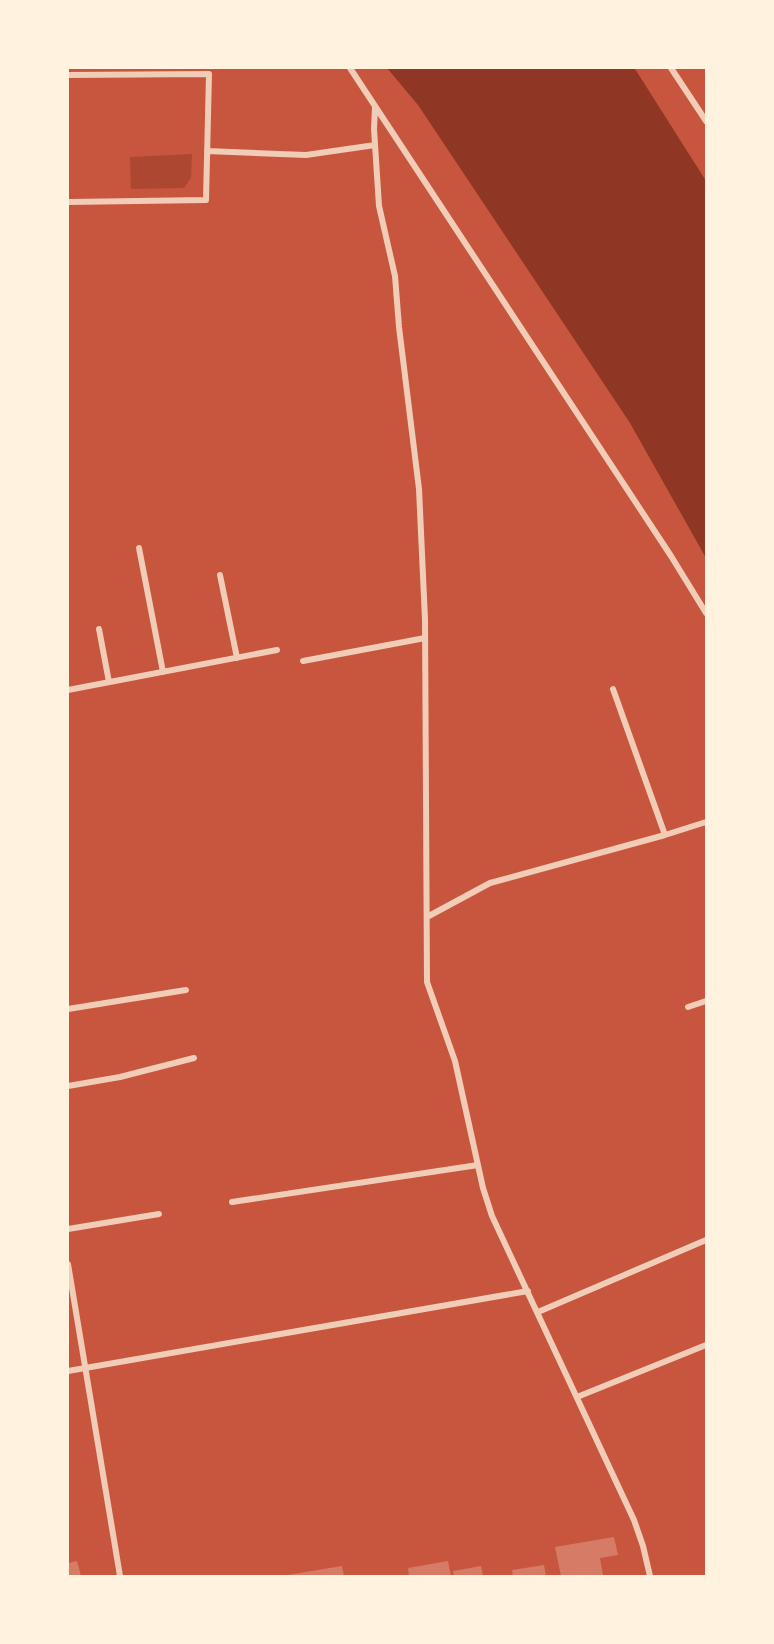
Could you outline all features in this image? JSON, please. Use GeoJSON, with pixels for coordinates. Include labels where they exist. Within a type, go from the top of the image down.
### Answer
{"type":"FeatureCollection","features":[{"type":"Feature","properties":{"kind":"street"},"geometry":{"type":"LineString","coordinates":[[350,68],[671,556],[706,613]]}},
{"type":"Feature","properties":{"kind":"street"},"geometry":{"type":"LineString","coordinates":[[670,68],[706,121]]}},
{"type":"Feature","properties":{"kind":"street"},"geometry":{"type":"LineString","coordinates":[[68,75],[209,74],[206,200],[68,202]]}},
{"type":"Feature","properties":{"kind":"street"},"geometry":{"type":"LineString","coordinates":[[375,107],[374,129],[379,206],[395,276],[419,489],[425,639],[427,982],[455,1061],[483,1188],[492,1216],[634,1520],[650,1576]]}},
{"type":"Feature","properties":{"kind":"street"},"geometry":{"type":"LineString","coordinates":[[207,151],[306,155],[375,146]]}},
{"type":"Feature","properties":{"kind":"street"},"geometry":{"type":"LineString","coordinates":[[139,548],[163,672]]}},
{"type":"Feature","properties":{"kind":"street"},"geometry":{"type":"LineString","coordinates":[[220,575],[237,658]]}},
{"type":"Feature","properties":{"kind":"street"},"geometry":{"type":"LineString","coordinates":[[99,629],[109,682]]}},
{"type":"Feature","properties":{"kind":"street"},"geometry":{"type":"LineString","coordinates":[[303,661],[425,639]]}},
{"type":"Feature","properties":{"kind":"street"},"geometry":{"type":"LineString","coordinates":[[68,690],[277,650]]}},
{"type":"Feature","properties":{"kind":"street"},"geometry":{"type":"LineString","coordinates":[[613,689],[665,835]]}},
{"type":"Feature","properties":{"kind":"street"},"geometry":{"type":"LineString","coordinates":[[427,917],[490,883],[706,822]]}},
{"type":"Feature","properties":{"kind":"street"},"geometry":{"type":"LineString","coordinates":[[68,1009],[186,990]]}},
{"type":"Feature","properties":{"kind":"street"},"geometry":{"type":"LineString","coordinates":[[688,1007],[706,1002]]}},
{"type":"Feature","properties":{"kind":"street"},"geometry":{"type":"LineString","coordinates":[[68,1086],[120,1077],[194,1058]]}},
{"type":"Feature","properties":{"kind":"street"},"geometry":{"type":"LineString","coordinates":[[232,1202],[478,1165]]}},
{"type":"Feature","properties":{"kind":"street"},"geometry":{"type":"LineString","coordinates":[[68,1229],[159,1214]]}},
{"type":"Feature","properties":{"kind":"street"},"geometry":{"type":"LineString","coordinates":[[538,1312],[706,1240]]}},
{"type":"Feature","properties":{"kind":"street"},"geometry":{"type":"LineString","coordinates":[[68,1264],[120,1576]]}},
{"type":"Feature","properties":{"kind":"street"},"geometry":{"type":"LineString","coordinates":[[68,1371],[528,1291]]}},
{"type":"Feature","properties":{"kind":"street"},"geometry":{"type":"LineString","coordinates":[[577,1397],[706,1345]]}},
{"type":"Feature","properties":{"kind":"shaded area"},"geometry":{"type":"Polygon","coordinates":[[[387,68],[634,68],[637,72],[706,181],[706,558],[630,423],[418,105],[387,68]]]}},
{"type":"Feature","properties":{"kind":"shaded area"},"geometry":{"type":"Polygon","coordinates":[[[192,154],[191,178],[184,188],[131,189],[130,157],[192,154]]]}},
{"type":"Feature","properties":{"kind":"building"},"geometry":{"type":"Polygon","coordinates":[[[614,1537],[618,1555],[600,1558],[603,1575],[561,1576],[555,1547],[614,1537]]]}},
{"type":"Feature","properties":{"kind":"building"},"geometry":{"type":"Polygon","coordinates":[[[77,1561],[81,1576],[68,1576],[68,1563],[77,1561]]]}},
{"type":"Feature","properties":{"kind":"building"},"geometry":{"type":"Polygon","coordinates":[[[448,1561],[451,1576],[409,1576],[408,1568],[448,1561]]]}},
{"type":"Feature","properties":{"kind":"building"},"geometry":{"type":"Polygon","coordinates":[[[544,1565],[546,1576],[513,1576],[512,1570],[544,1565]]]}},
{"type":"Feature","properties":{"kind":"building"},"geometry":{"type":"Polygon","coordinates":[[[342,1566],[344,1576],[287,1576],[287,1575],[342,1566]]]}},
{"type":"Feature","properties":{"kind":"building"},"geometry":{"type":"Polygon","coordinates":[[[481,1566],[483,1576],[454,1576],[453,1571],[481,1566]]]}}]}
